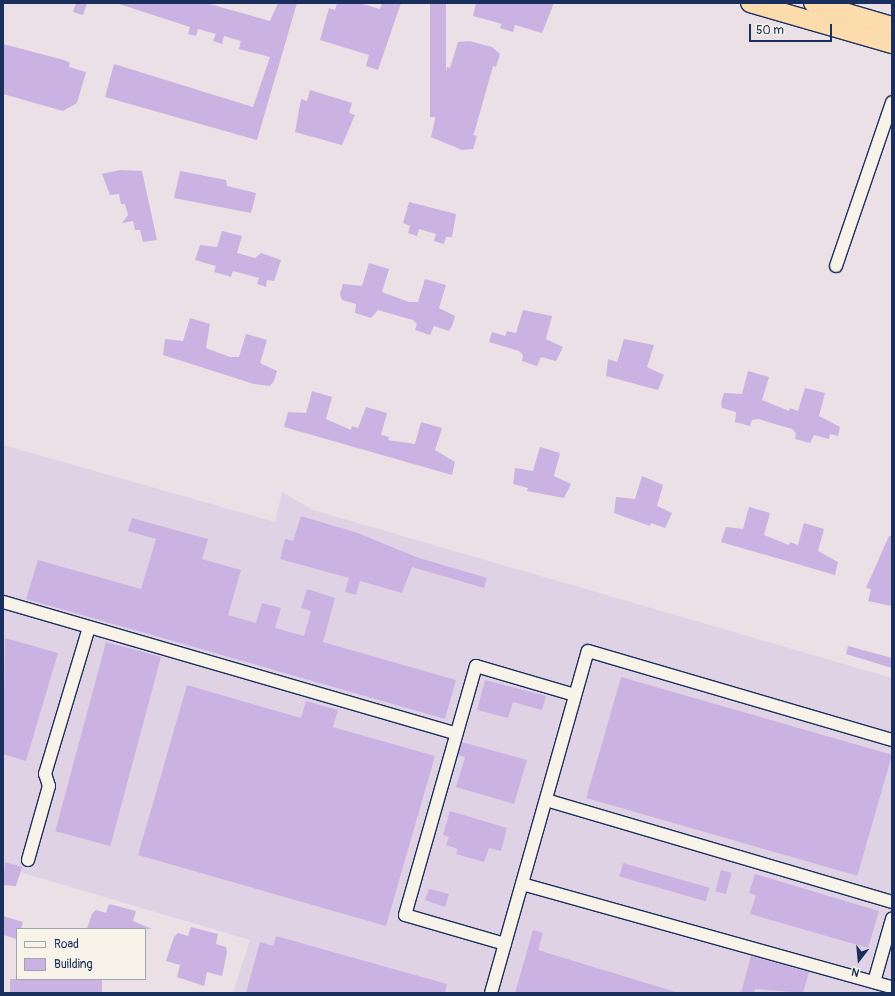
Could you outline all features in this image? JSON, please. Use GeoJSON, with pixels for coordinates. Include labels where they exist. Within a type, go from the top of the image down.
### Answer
{"type":"FeatureCollection","features":[{"type":"Feature","properties":{"kind":"highway"},"geometry":{"type":"LineString","coordinates":[[750,3],[892,44]]}},
{"type":"Feature","properties":{"kind":"highway"},"geometry":{"type":"LineString","coordinates":[[813,3],[892,26]]}},
{"type":"Feature","properties":{"kind":"street"},"geometry":{"type":"LineString","coordinates":[[836,266],[892,102]]}},
{"type":"Feature","properties":{"kind":"street"},"geometry":{"type":"LineString","coordinates":[[3,602],[456,734]]}},
{"type":"Feature","properties":{"kind":"street"},"geometry":{"type":"LineString","coordinates":[[28,860],[49,786],[45,774],[89,627]]}},
{"type":"Feature","properties":{"kind":"street"},"geometry":{"type":"LineString","coordinates":[[491,993],[588,651],[892,740]]}},
{"type":"Feature","properties":{"kind":"street"},"geometry":{"type":"LineString","coordinates":[[505,944],[405,915],[476,666],[575,695]]}},
{"type":"Feature","properties":{"kind":"street"},"geometry":{"type":"LineString","coordinates":[[546,800],[892,902]]}},
{"type":"Feature","properties":{"kind":"street"},"geometry":{"type":"LineString","coordinates":[[522,884],[892,987]]}},
{"type":"Feature","properties":{"kind":"street"},"geometry":{"type":"LineString","coordinates":[[874,982],[892,919]]}},
{"type":"Feature","properties":{"kind":"shaded area"},"geometry":{"type":"Polygon","coordinates":[[[3,445],[275,522],[282,492],[313,510],[892,678],[892,993],[233,993],[250,940],[3,867],[3,445]]]}},
{"type":"Feature","properties":{"kind":"building"},"geometry":{"type":"Polygon","coordinates":[[[76,3],[87,3],[83,15],[73,12],[76,3]]]}},
{"type":"Feature","properties":{"kind":"building"},"geometry":{"type":"Polygon","coordinates":[[[116,3],[206,3],[270,21],[278,3],[297,3],[257,140],[105,97],[114,64],[253,107],[270,57],[239,49],[241,41],[224,36],[222,44],[213,41],[216,34],[198,29],[196,36],[188,34],[190,27],[116,3]]]}},
{"type":"Feature","properties":{"kind":"building"},"geometry":{"type":"Polygon","coordinates":[[[337,3],[359,3],[380,9],[382,3],[401,3],[378,70],[366,66],[369,55],[320,40],[329,8],[335,10],[337,3]]]}},
{"type":"Feature","properties":{"kind":"building"},"geometry":{"type":"Polygon","coordinates":[[[430,3],[446,3],[446,117],[430,117],[430,3]]]}},
{"type":"Feature","properties":{"kind":"building"},"geometry":{"type":"Polygon","coordinates":[[[476,3],[554,3],[542,33],[515,25],[513,32],[500,28],[502,24],[473,16],[476,3]]]}},
{"type":"Feature","properties":{"kind":"building"},"geometry":{"type":"Polygon","coordinates":[[[469,41],[492,47],[500,54],[496,67],[493,66],[473,135],[477,136],[473,149],[462,150],[431,137],[447,67],[450,68],[458,42],[469,41]]]}},
{"type":"Feature","properties":{"kind":"building"},"geometry":{"type":"Polygon","coordinates":[[[3,44],[64,60],[70,63],[69,67],[86,72],[77,103],[63,111],[3,94],[3,44]]]}},
{"type":"Feature","properties":{"kind":"building"},"geometry":{"type":"Polygon","coordinates":[[[310,90],[352,103],[349,113],[355,115],[342,145],[295,132],[301,99],[307,101],[310,90]]]}},
{"type":"Feature","properties":{"kind":"building"},"geometry":{"type":"Polygon","coordinates":[[[120,170],[142,171],[157,240],[143,242],[140,230],[135,230],[133,221],[122,223],[128,215],[125,204],[121,204],[119,194],[110,195],[102,174],[120,170]]]}},
{"type":"Feature","properties":{"kind":"building"},"geometry":{"type":"Polygon","coordinates":[[[180,171],[226,180],[227,186],[256,193],[251,213],[174,198],[180,171]]]}},
{"type":"Feature","properties":{"kind":"building"},"geometry":{"type":"Polygon","coordinates":[[[409,202],[456,214],[452,237],[446,237],[444,244],[434,241],[436,234],[419,229],[417,236],[408,233],[410,226],[403,223],[409,202]]]}},
{"type":"Feature","properties":{"kind":"building"},"geometry":{"type":"Polygon","coordinates":[[[222,231],[242,236],[237,253],[255,258],[261,253],[281,260],[274,281],[267,280],[266,287],[257,284],[259,278],[233,271],[231,277],[214,272],[216,266],[195,260],[200,245],[217,247],[222,231]]]}},
{"type":"Feature","properties":{"kind":"building"},"geometry":{"type":"Polygon","coordinates":[[[369,263],[389,269],[382,292],[409,302],[418,302],[425,279],[446,285],[439,308],[455,316],[449,331],[434,326],[430,335],[415,330],[417,324],[413,320],[378,310],[371,318],[355,313],[356,304],[342,300],[340,294],[343,284],[362,286],[369,263]]]}},
{"type":"Feature","properties":{"kind":"building"},"geometry":{"type":"Polygon","coordinates":[[[523,310],[552,316],[546,339],[563,347],[556,361],[541,357],[537,366],[522,361],[523,355],[519,351],[489,342],[492,332],[505,336],[507,331],[516,333],[523,310]]]}},
{"type":"Feature","properties":{"kind":"building"},"geometry":{"type":"Polygon","coordinates":[[[190,318],[210,324],[206,348],[230,357],[239,357],[246,334],[267,340],[260,363],[277,371],[274,381],[270,386],[254,384],[163,355],[165,339],[183,341],[190,318]]]}},
{"type":"Feature","properties":{"kind":"building"},"geometry":{"type":"Polygon","coordinates":[[[624,339],[654,345],[647,367],[664,375],[658,390],[606,376],[608,359],[617,362],[624,339]]]}},
{"type":"Feature","properties":{"kind":"building"},"geometry":{"type":"Polygon","coordinates":[[[748,371],[769,377],[762,400],[789,411],[790,408],[798,411],[805,388],[825,393],[819,416],[840,427],[838,436],[830,434],[829,439],[814,435],[810,443],[795,439],[796,433],[792,429],[758,419],[752,420],[750,426],[735,422],[736,412],[722,408],[721,403],[724,393],[742,394],[748,371]]]}},
{"type":"Feature","properties":{"kind":"building"},"geometry":{"type":"Polygon","coordinates":[[[312,391],[332,397],[326,419],[351,430],[352,426],[358,428],[366,407],[387,413],[381,435],[389,437],[388,440],[415,444],[421,422],[442,428],[435,450],[455,462],[452,475],[284,427],[288,412],[306,413],[312,391]]]}},
{"type":"Feature","properties":{"kind":"building"},"geometry":{"type":"Polygon","coordinates":[[[540,447],[560,453],[554,476],[571,484],[564,498],[527,491],[528,488],[513,484],[515,468],[533,471],[540,447]]]}},
{"type":"Feature","properties":{"kind":"building"},"geometry":{"type":"Polygon","coordinates":[[[642,476],[663,485],[657,506],[672,513],[665,528],[651,523],[650,526],[614,513],[616,497],[635,499],[642,476]]]}},
{"type":"Feature","properties":{"kind":"building"},"geometry":{"type":"Polygon","coordinates":[[[749,507],[770,513],[764,535],[789,545],[790,542],[798,545],[804,523],[824,529],[818,551],[838,562],[835,575],[721,542],[726,527],[743,529],[749,507]]]}},
{"type":"Feature","properties":{"kind":"building"},"geometry":{"type":"Polygon","coordinates":[[[301,516],[358,533],[416,557],[487,578],[484,588],[412,567],[402,593],[360,581],[356,595],[345,592],[349,578],[280,559],[285,539],[293,541],[301,516]]]}},
{"type":"Feature","properties":{"kind":"building"},"geometry":{"type":"Polygon","coordinates":[[[132,518],[208,539],[202,559],[241,570],[228,615],[256,623],[262,603],[281,608],[275,628],[304,636],[311,611],[301,608],[307,589],[335,598],[323,642],[456,680],[445,719],[26,599],[38,560],[141,589],[156,539],[128,531],[132,518]]]}},
{"type":"Feature","properties":{"kind":"building"},"geometry":{"type":"Polygon","coordinates":[[[889,536],[892,536],[892,606],[868,601],[871,589],[866,588],[889,536]]]}},
{"type":"Feature","properties":{"kind":"building"},"geometry":{"type":"Polygon","coordinates":[[[5,638],[58,653],[26,761],[3,754],[5,638]]]}},
{"type":"Feature","properties":{"kind":"building"},"geometry":{"type":"Polygon","coordinates":[[[106,642],[161,657],[110,846],[55,831],[106,642]]]}},
{"type":"Feature","properties":{"kind":"building"},"geometry":{"type":"Polygon","coordinates":[[[848,646],[892,658],[892,668],[846,654],[848,646]]]}},
{"type":"Feature","properties":{"kind":"building"},"geometry":{"type":"Polygon","coordinates":[[[621,677],[892,755],[857,876],[586,798],[621,677]]]}},
{"type":"Feature","properties":{"kind":"building"},"geometry":{"type":"Polygon","coordinates":[[[485,680],[546,696],[542,710],[513,702],[508,718],[477,710],[485,680]]]}},
{"type":"Feature","properties":{"kind":"building"},"geometry":{"type":"Polygon","coordinates":[[[187,685],[301,718],[306,701],[338,710],[333,727],[435,756],[386,926],[138,855],[187,685]]]}},
{"type":"Feature","properties":{"kind":"building"},"geometry":{"type":"Polygon","coordinates":[[[462,742],[527,760],[514,804],[456,787],[465,757],[458,755],[462,742]]]}},
{"type":"Feature","properties":{"kind":"building"},"geometry":{"type":"Polygon","coordinates":[[[450,811],[507,828],[501,851],[489,848],[484,862],[456,854],[458,849],[446,845],[449,837],[443,835],[450,811]]]}},
{"type":"Feature","properties":{"kind":"building"},"geometry":{"type":"Polygon","coordinates":[[[5,862],[22,867],[16,886],[3,885],[5,862]]]}},
{"type":"Feature","properties":{"kind":"building"},"geometry":{"type":"Polygon","coordinates":[[[623,863],[710,888],[706,901],[619,876],[623,863]]]}},
{"type":"Feature","properties":{"kind":"building"},"geometry":{"type":"Polygon","coordinates":[[[721,870],[732,873],[726,894],[715,891],[721,870]]]}},
{"type":"Feature","properties":{"kind":"building"},"geometry":{"type":"Polygon","coordinates":[[[755,874],[879,911],[868,948],[750,914],[756,895],[749,893],[755,874]]]}},
{"type":"Feature","properties":{"kind":"building"},"geometry":{"type":"Polygon","coordinates":[[[429,889],[449,894],[445,907],[425,900],[429,889]]]}},
{"type":"Feature","properties":{"kind":"building"},"geometry":{"type":"Polygon","coordinates":[[[109,904],[136,911],[133,921],[152,929],[87,928],[92,914],[96,910],[106,913],[109,904]]]}},
{"type":"Feature","properties":{"kind":"building"},"geometry":{"type":"Polygon","coordinates":[[[3,916],[23,922],[21,928],[16,928],[16,939],[3,935],[3,916]]]}},
{"type":"Feature","properties":{"kind":"building"},"geometry":{"type":"Polygon","coordinates":[[[191,927],[218,934],[216,944],[226,947],[227,952],[222,976],[207,972],[204,986],[177,977],[180,965],[166,961],[174,937],[178,933],[188,936],[191,927]]]}},
{"type":"Feature","properties":{"kind":"building"},"geometry":{"type":"Polygon","coordinates":[[[533,930],[543,933],[538,950],[679,993],[515,993],[533,930]]]}},
{"type":"Feature","properties":{"kind":"building"},"geometry":{"type":"Polygon","coordinates":[[[276,936],[447,984],[445,993],[246,993],[260,942],[273,946],[276,936]]]}},
{"type":"Feature","properties":{"kind":"building"},"geometry":{"type":"Polygon","coordinates":[[[751,956],[809,972],[803,993],[755,989],[754,993],[741,993],[751,956]]]}},
{"type":"Feature","properties":{"kind":"building"},"geometry":{"type":"Polygon","coordinates":[[[10,979],[102,980],[102,993],[10,993],[10,979]]]}}]}
